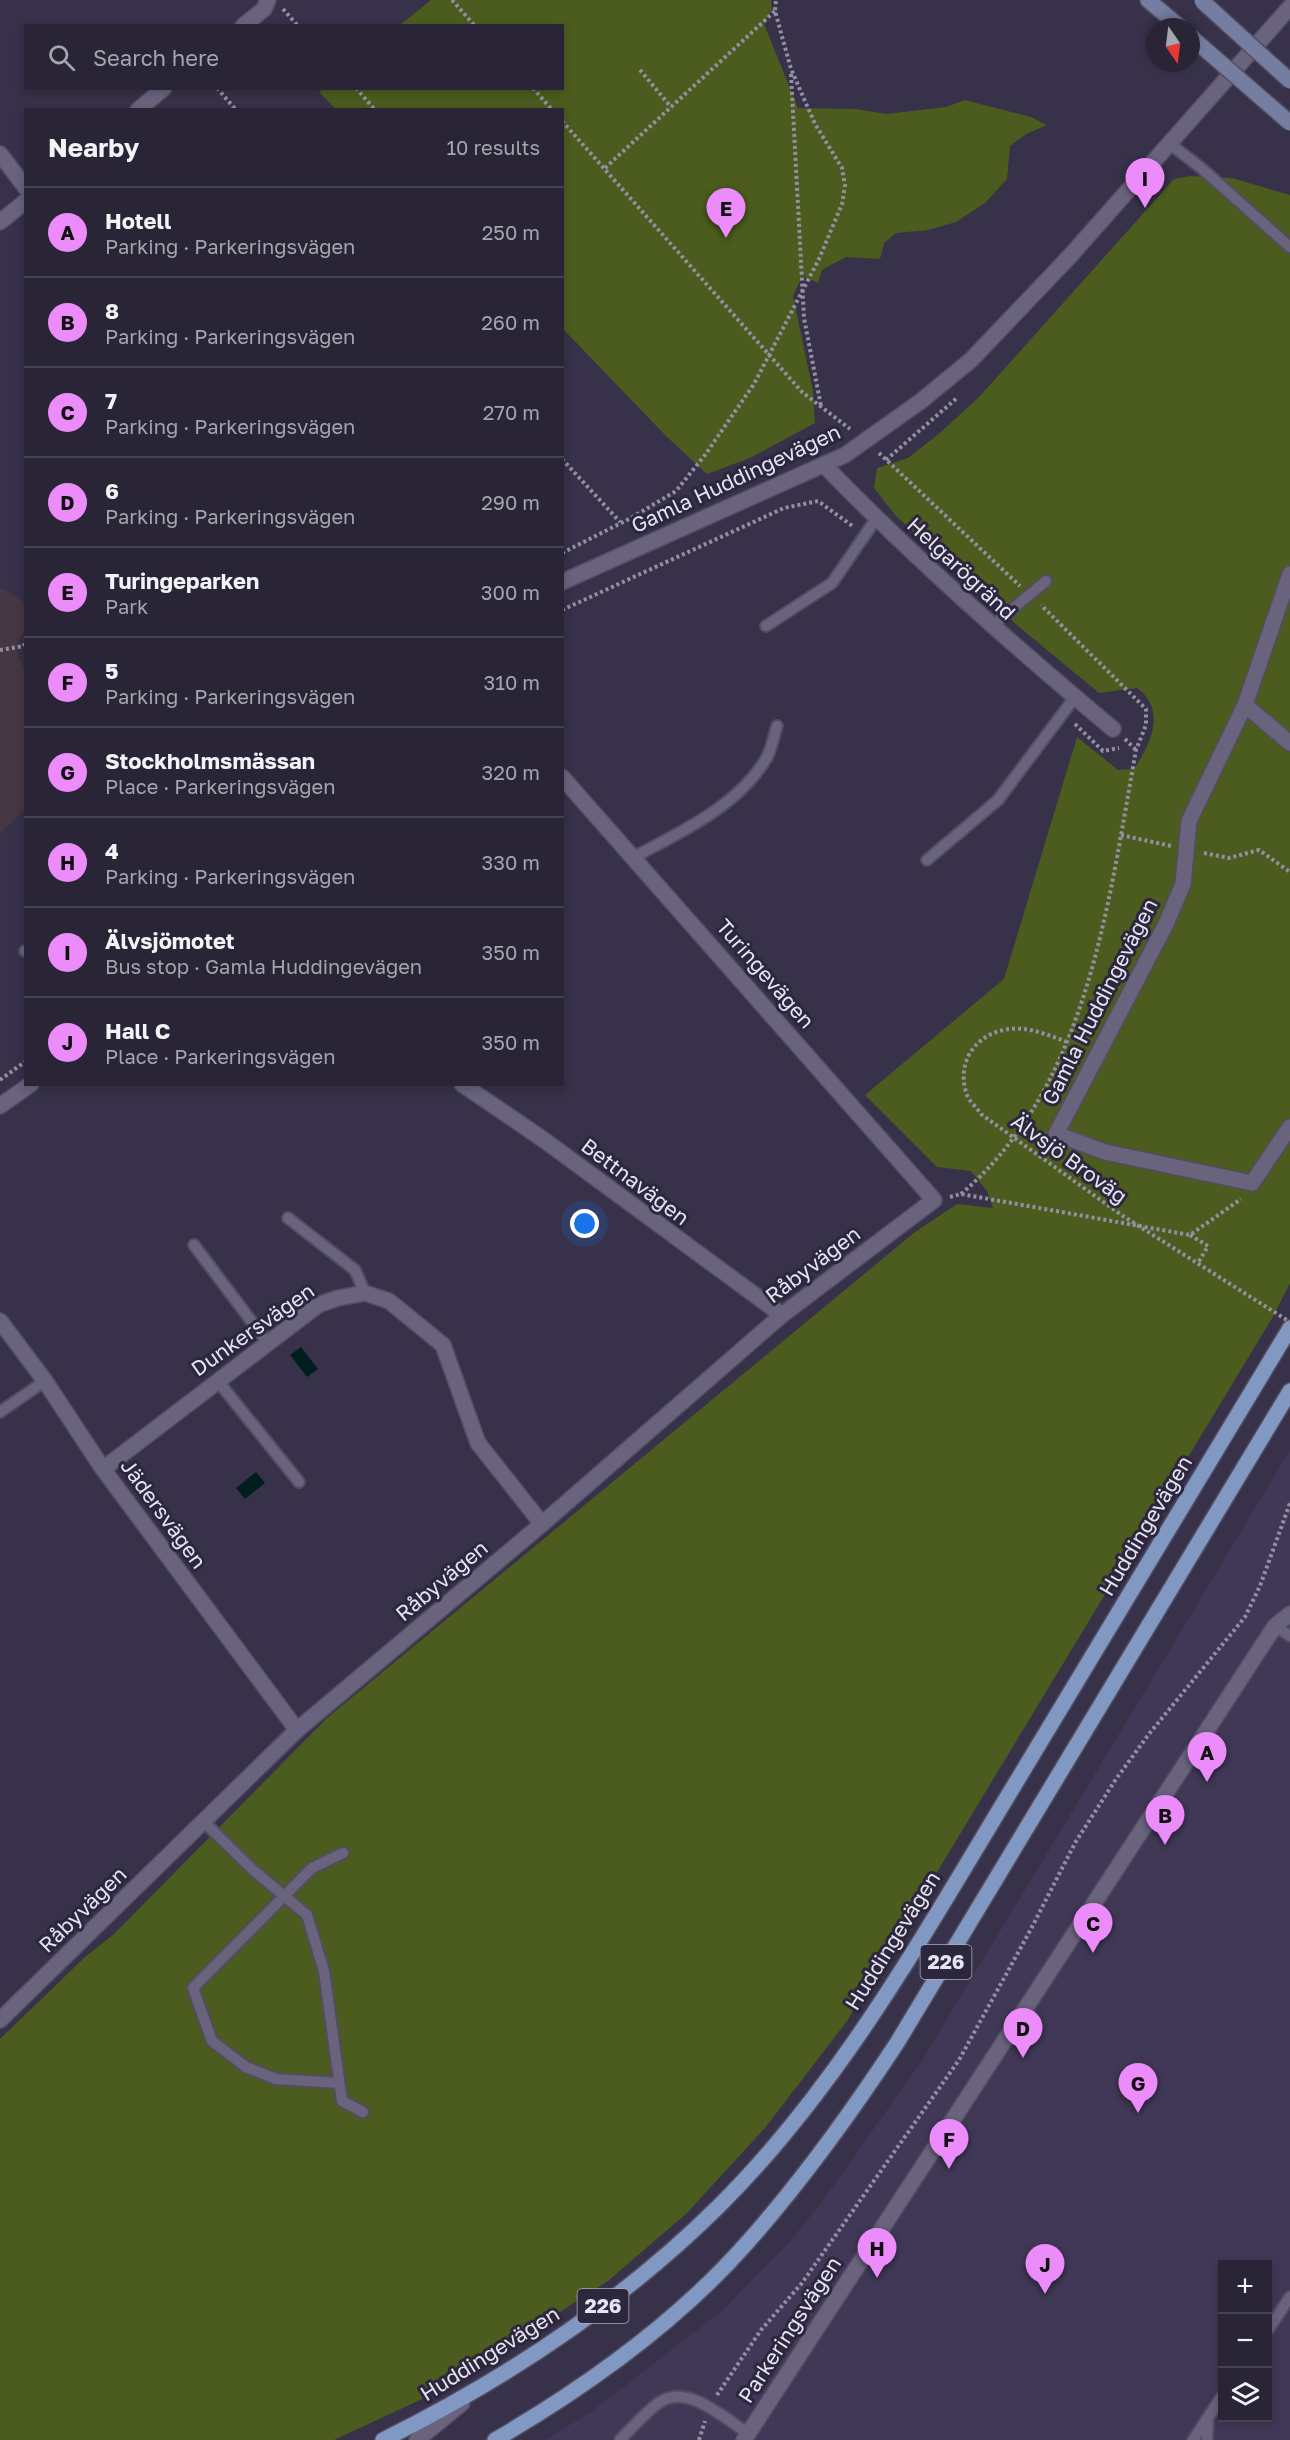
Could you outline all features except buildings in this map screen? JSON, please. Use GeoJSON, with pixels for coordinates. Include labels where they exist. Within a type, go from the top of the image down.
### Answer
{"type":"FeatureCollection","features":[{"type":"Feature","properties":{"kind":"main road"},"geometry":{"type":"LineString","coordinates":[[1148,0],[1169,18]]}},
{"type":"Feature","properties":{"kind":"main road"},"geometry":{"type":"LineString","coordinates":[[1202,0],[1290,81]]}},
{"type":"Feature","properties":{"kind":"main road"},"geometry":{"type":"LineString","coordinates":[[1200,45],[1290,123]]}},
{"type":"Feature","properties":{"kind":"main road","name":"Huddingevägen"},"geometry":{"type":"LineString","coordinates":[[383,2440],[473,2393],[552,2344],[670,2252],[721,2204],[770,2151],[826,2081],[937,1914],[1290,1328]]}},
{"type":"Feature","properties":{"kind":"main road","name":"226"},"geometry":{"type":"LineString","coordinates":[[495,2440],[593,2377],[649,2335],[745,2245],[797,2183],[855,2106],[897,2043],[1290,1391]]}},
{"type":"Feature","properties":{"kind":"street"},"geometry":{"type":"LineString","coordinates":[[245,24],[274,3]]}},
{"type":"Feature","properties":{"kind":"street","name":"Gamla Huddingevägen"},"geometry":{"type":"LineString","coordinates":[[564,581],[824,465],[866,441],[971,360],[1071,255],[1290,7]]}},
{"type":"Feature","properties":{"kind":"street"},"geometry":{"type":"LineString","coordinates":[[140,108],[162,90]]}},
{"type":"Feature","properties":{"kind":"street"},"geometry":{"type":"LineString","coordinates":[[0,154],[24,185]]}},
{"type":"Feature","properties":{"kind":"street"},"geometry":{"type":"LineString","coordinates":[[0,222],[24,203]]}},
{"type":"Feature","properties":{"kind":"street","name":"Helgarögränd"},"geometry":{"type":"LineString","coordinates":[[824,465],[876,519],[991,627],[1113,729]]}},
{"type":"Feature","properties":{"kind":"street","name":"Gamla Huddingevägen"},"geometry":{"type":"LineString","coordinates":[[1252,1183],[1105,1152],[1056,1134],[1166,924],[1183,884],[1190,821],[1245,705],[1290,574]]}},
{"type":"Feature","properties":{"kind":"street"},"geometry":{"type":"LineString","coordinates":[[1245,705],[1290,743]]}},
{"type":"Feature","properties":{"kind":"street","name":"Turingevägen"},"geometry":{"type":"LineString","coordinates":[[564,779],[934,1200]]}},
{"type":"Feature","properties":{"kind":"street"},"geometry":{"type":"LineString","coordinates":[[0,1106],[28,1086]]}},
{"type":"Feature","properties":{"kind":"street","name":"Bettnavägen"},"geometry":{"type":"LineString","coordinates":[[465,1086],[544,1140],[782,1315]]}},
{"type":"Feature","properties":{"kind":"street"},"geometry":{"type":"LineString","coordinates":[[1252,1183],[1290,1127]]}},
{"type":"Feature","properties":{"kind":"street","name":"Råbyvägen"},"geometry":{"type":"LineString","coordinates":[[0,2020],[297,1730],[542,1524],[782,1315],[934,1200]]}},
{"type":"Feature","properties":{"kind":"street"},"geometry":{"type":"LineString","coordinates":[[365,1293],[389,1301],[444,1345],[477,1443],[542,1524]]}},
{"type":"Feature","properties":{"kind":"street","name":"Dunkersvägen"},"geometry":{"type":"LineString","coordinates":[[103,1469],[318,1305],[338,1298],[365,1293]]}},
{"type":"Feature","properties":{"kind":"street","name":"Jädersvägen"},"geometry":{"type":"LineString","coordinates":[[0,1321],[45,1381],[103,1469],[297,1730]]}},
{"type":"Feature","properties":{"kind":"street","name":"Parkeringsvägen"},"geometry":{"type":"LineString","coordinates":[[746,2436],[1275,1626],[1290,1614]]}},
{"type":"Feature","properties":{"kind":"street"},"geometry":{"type":"LineString","coordinates":[[417,2440],[473,2393]]}},
{"type":"Feature","properties":{"kind":"lane"},"geometry":{"type":"LineString","coordinates":[[1170,144],[1200,167],[1290,247]]}},
{"type":"Feature","properties":{"kind":"lane"},"geometry":{"type":"LineString","coordinates":[[766,626],[832,583],[876,519]]}},
{"type":"Feature","properties":{"kind":"lane"},"geometry":{"type":"LineString","coordinates":[[991,627],[1046,581]]}},
{"type":"Feature","properties":{"kind":"lane"},"geometry":{"type":"LineString","coordinates":[[927,860],[998,800],[1075,697]]}},
{"type":"Feature","properties":{"kind":"lane"},"geometry":{"type":"LineString","coordinates":[[634,857],[706,819],[731,796],[767,756],[777,726]]}},
{"type":"Feature","properties":{"kind":"lane"},"geometry":{"type":"LineString","coordinates":[[288,1218],[355,1270],[365,1293]]}},
{"type":"Feature","properties":{"kind":"lane"},"geometry":{"type":"LineString","coordinates":[[194,1245],[267,1342]]}},
{"type":"Feature","properties":{"kind":"lane"},"geometry":{"type":"LineString","coordinates":[[217,1380],[299,1482]]}},
{"type":"Feature","properties":{"kind":"lane"},"geometry":{"type":"LineString","coordinates":[[0,1412],[45,1381]]}},
{"type":"Feature","properties":{"kind":"lane"},"geometry":{"type":"LineString","coordinates":[[1275,1626],[1290,1636]]}},
{"type":"Feature","properties":{"kind":"lane"},"geometry":{"type":"LineString","coordinates":[[204,1822],[252,1869],[307,1915],[324,1971],[342,2101],[363,2112]]}},
{"type":"Feature","properties":{"kind":"lane"},"geometry":{"type":"LineString","coordinates":[[339,2083],[276,2079],[246,2067],[212,2041],[193,1988],[312,1868],[344,1853]]}},
{"type":"Feature","properties":{"kind":"lane"},"geometry":{"type":"LineString","coordinates":[[1272,2324],[1290,2297]]}},
{"type":"Feature","properties":{"kind":"lane"},"geometry":{"type":"LineString","coordinates":[[620,2440],[659,2402],[675,2396],[690,2398],[746,2436]]}},
{"type":"Feature","properties":{"kind":"lane"},"geometry":{"type":"LineString","coordinates":[[1193,2440],[1218,2402]]}},
{"type":"Feature","properties":{"kind":"lane"},"geometry":{"type":"LineString","coordinates":[[1207,2440],[1208,2418]]}},
{"type":"Feature","properties":{"kind":"path"},"geometry":{"type":"LineString","coordinates":[[452,0],[474,24]]}},
{"type":"Feature","properties":{"kind":"path"},"geometry":{"type":"LineString","coordinates":[[564,552],[676,491],[705,455],[754,384],[802,291],[842,204],[845,185],[842,168],[815,123],[790,69],[775,11],[776,0]]}},
{"type":"Feature","properties":{"kind":"path"},"geometry":{"type":"LineString","coordinates":[[274,3],[296,24]]}},
{"type":"Feature","properties":{"kind":"path"},"geometry":{"type":"LineString","coordinates":[[605,168],[775,11]]}},
{"type":"Feature","properties":{"kind":"path"},"geometry":{"type":"LineString","coordinates":[[790,69],[802,291],[810,358],[821,407]]}},
{"type":"Feature","properties":{"kind":"path"},"geometry":{"type":"LineString","coordinates":[[640,70],[671,107]]}},
{"type":"Feature","properties":{"kind":"path"},"geometry":{"type":"LineString","coordinates":[[219,90],[234,108]]}},
{"type":"Feature","properties":{"kind":"path"},"geometry":{"type":"LineString","coordinates":[[358,90],[373,108]]}},
{"type":"Feature","properties":{"kind":"path"},"geometry":{"type":"LineString","coordinates":[[535,90],[550,108]]}},
{"type":"Feature","properties":{"kind":"path"},"geometry":{"type":"LineString","coordinates":[[564,123],[802,392],[866,441]]}},
{"type":"Feature","properties":{"kind":"path"},"geometry":{"type":"LineString","coordinates":[[564,461],[620,522]]}},
{"type":"Feature","properties":{"kind":"path"},"geometry":{"type":"LineString","coordinates":[[564,609],[784,508],[818,501],[865,535]]}},
{"type":"Feature","properties":{"kind":"path"},"geometry":{"type":"LineString","coordinates":[[0,650],[18,649],[24,646]]}},
{"type":"Feature","properties":{"kind":"path"},"geometry":{"type":"LineString","coordinates":[[1063,713],[1103,751],[1118,749],[1127,741]]}},
{"type":"Feature","properties":{"kind":"path"},"geometry":{"type":"LineString","coordinates":[[1121,835],[1229,858],[1259,850],[1290,872]]}},
{"type":"Feature","properties":{"kind":"path","name":"Älvsjö Broväg"},"geometry":{"type":"LineString","coordinates":[[1190,1235],[961,1194],[987,1172],[1033,1110],[1067,1042],[1035,1030],[1005,1029],[981,1038],[968,1053],[963,1075],[968,1097],[981,1114],[990,1121],[1123,1216],[1198,1263],[1290,1322]]}},
{"type":"Feature","properties":{"kind":"path"},"geometry":{"type":"LineString","coordinates":[[0,1080],[24,1062]]}},
{"type":"Feature","properties":{"kind":"path"},"geometry":{"type":"LineString","coordinates":[[1198,1263],[1208,1246],[1190,1235],[1239,1202],[1252,1183]]}},
{"type":"Feature","properties":{"kind":"path"},"geometry":{"type":"LineString","coordinates":[[709,2409],[723,2382],[761,2330],[802,2283],[959,2060],[1021,1949],[1075,1844],[1116,1779],[1149,1734],[1245,1617],[1260,1586],[1290,1503]]}},
{"type":"Feature","properties":{"kind":"shaded area"},"geometry":{"type":"Polygon","coordinates":[[[2,588],[24,602],[24,631],[17,644],[18,658],[24,668],[24,810],[0,833],[0,590],[2,588]]]}},
{"type":"Feature","properties":{"kind":"shaded area"},"geometry":{"type":"Polygon","coordinates":[[[301,1347],[318,1369],[307,1377],[290,1355],[301,1347]]]}},
{"type":"Feature","properties":{"kind":"shaded area"},"geometry":{"type":"Polygon","coordinates":[[[1290,1450],[1290,2440],[545,2440],[591,2412],[724,2309],[791,2240],[821,2203],[923,2059],[1290,1450]]]}},
{"type":"Feature","properties":{"kind":"shaded area"},"geometry":{"type":"Polygon","coordinates":[[[256,1472],[265,1483],[245,1499],[236,1488],[256,1472]]]}},
{"type":"Feature","properties":{"kind":"green space"},"geometry":{"type":"Polygon","coordinates":[[[431,0],[771,0],[772,10],[764,24],[798,108],[856,109],[886,114],[946,107],[965,100],[1031,117],[1047,125],[1026,134],[1010,146],[1007,179],[985,203],[956,222],[928,230],[896,233],[884,243],[880,259],[846,257],[822,270],[818,283],[802,276],[793,296],[813,391],[815,423],[750,458],[707,474],[666,436],[564,330],[564,108],[335,108],[319,92],[321,90],[564,90],[564,24],[401,24],[431,0]]]}},
{"type":"Feature","properties":{"kind":"green space"},"geometry":{"type":"Polygon","coordinates":[[[1190,176],[1232,178],[1290,195],[1290,1283],[1271,1320],[847,2021],[765,2128],[687,2213],[608,2281],[433,2394],[334,2440],[0,2440],[0,2039],[85,1957],[114,1934],[327,1718],[915,1232],[957,1204],[993,1208],[987,1191],[971,1171],[937,1167],[865,1095],[1004,979],[1077,737],[1118,770],[1134,769],[1150,738],[1154,716],[1152,706],[1137,688],[1099,693],[1018,626],[895,515],[874,488],[877,468],[908,458],[941,432],[980,396],[1174,179],[1190,176]]]}},
{"type":"Feature","properties":{"kind":"place","name":"Älvsjömotet"},"geometry":{"type":"Point","coordinates":[1145,208]}},
{"type":"Feature","properties":{"kind":"place","name":"Turingeparken"},"geometry":{"type":"Point","coordinates":[726,238]}},
{"type":"Feature","properties":{"kind":"place","name":"Hotell"},"geometry":{"type":"Point","coordinates":[1207,1782]}},
{"type":"Feature","properties":{"kind":"place","name":"8"},"geometry":{"type":"Point","coordinates":[1165,1845]}},
{"type":"Feature","properties":{"kind":"place","name":"7"},"geometry":{"type":"Point","coordinates":[1093,1953]}},
{"type":"Feature","properties":{"kind":"place","name":"6"},"geometry":{"type":"Point","coordinates":[1023,2058]}},
{"type":"Feature","properties":{"kind":"place","name":"Stockholmsmässan"},"geometry":{"type":"Point","coordinates":[1138,2113]}},
{"type":"Feature","properties":{"kind":"place","name":"5"},"geometry":{"type":"Point","coordinates":[949,2169]}},
{"type":"Feature","properties":{"kind":"place","name":"4"},"geometry":{"type":"Point","coordinates":[877,2278]}},
{"type":"Feature","properties":{"kind":"place","name":"Hall C"},"geometry":{"type":"Point","coordinates":[1045,2294]}}]}
